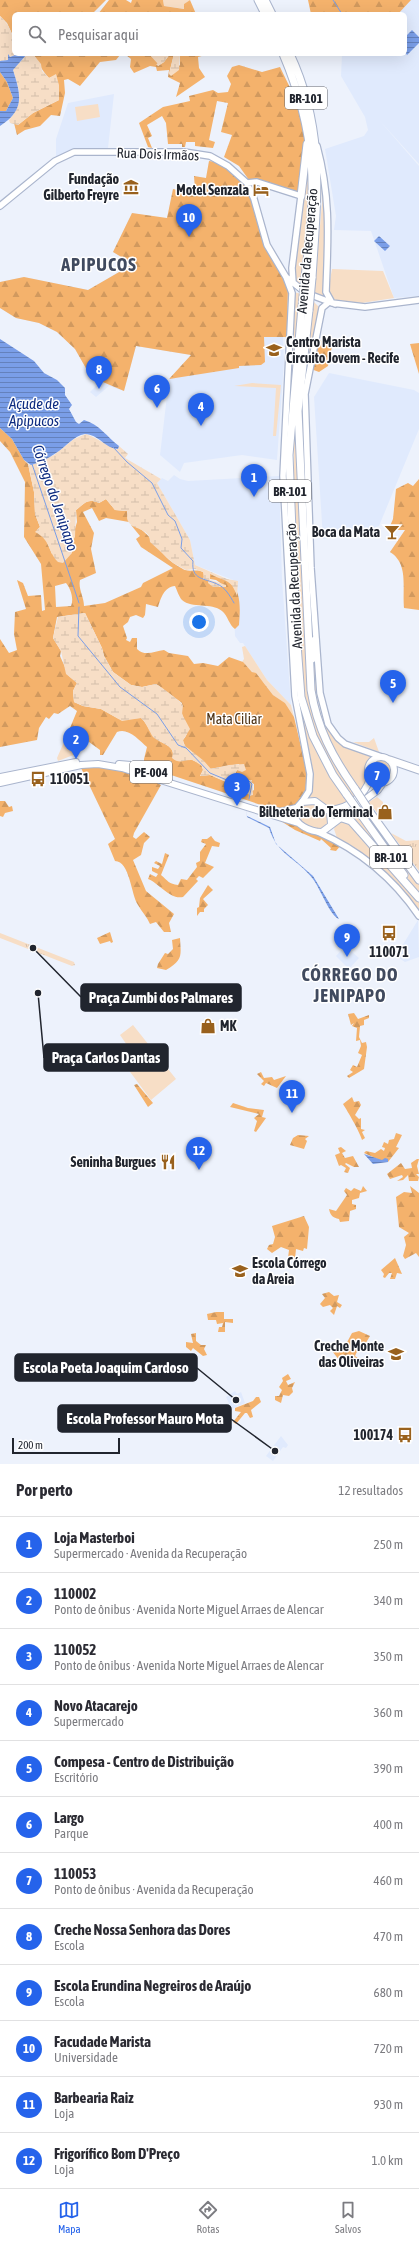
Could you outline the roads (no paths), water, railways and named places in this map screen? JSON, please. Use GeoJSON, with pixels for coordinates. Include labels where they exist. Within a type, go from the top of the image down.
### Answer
{"type":"FeatureCollection","features":[{"type":"Feature","properties":{"kind":"highway"},"geometry":{"type":"LineString","coordinates":[[258,0],[264,12]]}},
{"type":"Feature","properties":{"kind":"highway"},"geometry":{"type":"LineString","coordinates":[[265,0],[271,12]]}},
{"type":"Feature","properties":{"kind":"highway","name":"Avenida da Recuperação"},"geometry":{"type":"LineString","coordinates":[[284,56],[297,89],[307,126],[312,159],[313,200],[309,278]]}},
{"type":"Feature","properties":{"kind":"highway","name":"Avenida da Recuperação"},"geometry":{"type":"LineString","coordinates":[[291,56],[301,81],[316,144],[317,218],[305,308],[289,455],[296,631],[301,697],[306,720],[323,757],[347,795],[419,898]]}},
{"type":"Feature","properties":{"kind":"highway"},"geometry":{"type":"LineString","coordinates":[[301,196],[307,155],[307,126]]}},
{"type":"Feature","properties":{"kind":"highway","name":"Avenida da Recuperação"},"geometry":{"type":"LineString","coordinates":[[305,308],[298,411],[310,673],[313,702],[323,737],[370,812],[419,880]]}},
{"type":"Feature","properties":{"kind":"highway"},"geometry":{"type":"LineString","coordinates":[[301,375],[305,394]]}},
{"type":"Feature","properties":{"kind":"highway"},"geometry":{"type":"LineString","coordinates":[[291,615],[296,631],[292,647]]}},
{"type":"Feature","properties":{"kind":"highway"},"geometry":{"type":"LineString","coordinates":[[310,673],[315,640]]}},
{"type":"Feature","properties":{"kind":"highway"},"geometry":{"type":"LineString","coordinates":[[390,760],[419,770]]}},
{"type":"Feature","properties":{"kind":"highway"},"geometry":{"type":"LineString","coordinates":[[340,817],[351,821],[419,898]]}},
{"type":"Feature","properties":{"kind":"main road","name":"Avenida da Recuperação"},"geometry":{"type":"LineString","coordinates":[[316,144],[327,186],[328,229],[326,292],[325,296],[320,300]]}},
{"type":"Feature","properties":{"kind":"main road","name":"Rua Dois Irmãos"},"geometry":{"type":"LineString","coordinates":[[0,206],[55,161],[69,154],[80,152],[201,154],[217,159],[247,183],[254,199],[267,245],[278,267],[295,289],[320,300],[365,307],[419,300]]}},
{"type":"Feature","properties":{"kind":"main road"},"geometry":{"type":"LineString","coordinates":[[247,183],[257,182],[301,196]]}},
{"type":"Feature","properties":{"kind":"main road","name":"Avenida da Recuperação"},"geometry":{"type":"LineString","coordinates":[[301,196],[291,277],[295,289],[283,476],[295,696],[310,774],[309,791],[302,802]]}},
{"type":"Feature","properties":{"kind":"main road"},"geometry":{"type":"LineString","coordinates":[[278,267],[285,269],[292,266]]}},
{"type":"Feature","properties":{"kind":"main road","name":"Avenida da Recuperação"},"geometry":{"type":"LineString","coordinates":[[326,292],[332,303],[322,308],[305,394],[315,640],[322,700],[331,730],[345,744],[382,757]]}},
{"type":"Feature","properties":{"kind":"main road"},"geometry":{"type":"LineString","coordinates":[[320,300],[322,308]]}},
{"type":"Feature","properties":{"kind":"main road"},"geometry":{"type":"LineString","coordinates":[[298,823],[294,814],[296,808],[302,802],[311,800],[327,809],[336,810],[347,805],[364,792],[370,778],[368,770],[370,762],[382,757],[390,760],[394,773],[390,781],[377,783],[370,778]]}},
{"type":"Feature","properties":{"kind":"main road","name":"PE-004"},"geometry":{"type":"LineString","coordinates":[[0,778],[52,766],[98,760],[131,766],[275,811],[286,811],[296,808]]}},
{"type":"Feature","properties":{"kind":"main road","name":"PE-004"},"geometry":{"type":"LineString","coordinates":[[0,783],[81,765],[98,764],[122,768],[298,823],[318,832]]}},
{"type":"Feature","properties":{"kind":"main road"},"geometry":{"type":"LineString","coordinates":[[318,832],[326,830],[340,817],[378,790],[383,783]]}},
{"type":"Feature","properties":{"kind":"main road"},"geometry":{"type":"LineString","coordinates":[[327,809],[331,815],[332,833],[337,841]]}},
{"type":"Feature","properties":{"kind":"main road"},"geometry":{"type":"LineString","coordinates":[[318,832],[337,841],[382,873],[401,892],[419,916]]}},
{"type":"Feature","properties":{"kind":"water"},"geometry":{"type":"Polygon","coordinates":[[[412,30],[419,37],[419,43],[407,55],[407,35],[412,30]]]}},
{"type":"Feature","properties":{"kind":"water"},"geometry":{"type":"Polygon","coordinates":[[[8,54],[10,57],[25,56],[13,70],[19,94],[17,108],[14,114],[0,126],[0,111],[6,111],[13,98],[7,82],[0,72],[0,61],[8,60],[8,54]]]}},
{"type":"Feature","properties":{"kind":"water"},"geometry":{"type":"Polygon","coordinates":[[[379,236],[390,246],[385,251],[374,241],[379,236]]]}},
{"type":"Feature","properties":{"kind":"water","name":"Açude de Apipucos"},"geometry":{"type":"Polygon","coordinates":[[[0,339],[34,361],[44,373],[57,380],[65,388],[65,395],[72,405],[69,409],[76,422],[79,424],[84,420],[94,424],[119,446],[118,449],[110,447],[94,436],[85,434],[77,437],[59,451],[41,462],[31,465],[24,460],[12,439],[0,428],[0,339]]]}},
{"type":"Feature","properties":{"kind":"water"},"geometry":{"type":"Polygon","coordinates":[[[246,807],[247,816],[270,827],[275,841],[269,828],[247,817],[246,807]]]}},
{"type":"Feature","properties":{"kind":"water"},"geometry":{"type":"Polygon","coordinates":[[[279,846],[313,876],[339,919],[332,913],[313,879],[279,846]]]}},
{"type":"Feature","properties":{"kind":"water"},"geometry":{"type":"Polygon","coordinates":[[[364,1154],[382,1160],[385,1158],[388,1159],[388,1162],[373,1164],[364,1154]]]}},
{"type":"Feature","properties":{"kind":"waterway"},"geometry":{"type":"LineString","coordinates":[[333,0],[341,12]]}},
{"type":"Feature","properties":{"kind":"waterway"},"geometry":{"type":"LineString","coordinates":[[113,447],[127,462],[152,483],[168,515],[175,521],[182,539],[181,548],[193,561],[194,572],[196,575],[222,587],[234,603]]}},
{"type":"Feature","properties":{"kind":"waterway","name":"Córrego do Jenipapo"},"geometry":{"type":"LineString","coordinates":[[32,464],[79,603]]}},
{"type":"Feature","properties":{"kind":"waterway","name":"Córrego do Jenipapo"},"geometry":{"type":"LineString","coordinates":[[79,607],[78,636],[120,687],[157,714],[178,745],[186,748],[210,773],[234,783],[241,789],[248,780],[252,784],[249,799]]}},
{"type":"Feature","properties":{"kind":"place","name":"Fundação Gilberto Freyre"},"geometry":{"type":"Point","coordinates":[131,187]}},
{"type":"Feature","properties":{"kind":"place","name":"Motel Senzala"},"geometry":{"type":"Point","coordinates":[261,190]}},
{"type":"Feature","properties":{"kind":"place","name":"Facudade Marista"},"geometry":{"type":"Point","coordinates":[189,237]}},
{"type":"Feature","properties":{"kind":"place","name":"Centro Marista Circuito Jovem - Recife"},"geometry":{"type":"Point","coordinates":[274,350]}},
{"type":"Feature","properties":{"kind":"place","name":"Creche Nossa Senhora das Dores"},"geometry":{"type":"Point","coordinates":[99,389]}},
{"type":"Feature","properties":{"kind":"place","name":"Largo"},"geometry":{"type":"Point","coordinates":[157,408]}},
{"type":"Feature","properties":{"kind":"place","name":"Novo Atacarejo"},"geometry":{"type":"Point","coordinates":[201,426]}},
{"type":"Feature","properties":{"kind":"place","name":"Loja Masterboi"},"geometry":{"type":"Point","coordinates":[254,497]}},
{"type":"Feature","properties":{"kind":"place","name":"Boca da Mata"},"geometry":{"type":"Point","coordinates":[392,532]}},
{"type":"Feature","properties":{"kind":"place","name":"Compesa - Centro de Distribuição"},"geometry":{"type":"Point","coordinates":[393,703]}},
{"type":"Feature","properties":{"kind":"place","name":"110002"},"geometry":{"type":"Point","coordinates":[76,759]}},
{"type":"Feature","properties":{"kind":"place","name":"110051"},"geometry":{"type":"Point","coordinates":[38,779]}},
{"type":"Feature","properties":{"kind":"place","name":"110053"},"geometry":{"type":"Point","coordinates":[377,795]}},
{"type":"Feature","properties":{"kind":"place","name":"110052"},"geometry":{"type":"Point","coordinates":[237,806]}},
{"type":"Feature","properties":{"kind":"place","name":"Bilheteria do Terminal"},"geometry":{"type":"Point","coordinates":[385,812]}},
{"type":"Feature","properties":{"kind":"place","name":"110071"},"geometry":{"type":"Point","coordinates":[389,933]}},
{"type":"Feature","properties":{"kind":"place","name":"Praça Zumbi dos Palmares"},"geometry":{"type":"Point","coordinates":[33,948]}},
{"type":"Feature","properties":{"kind":"place","name":"Escola Erundina Negreiros de Araújo"},"geometry":{"type":"Point","coordinates":[347,957]}},
{"type":"Feature","properties":{"kind":"place","name":"Praça Carlos Dantas"},"geometry":{"type":"Point","coordinates":[38,993]}},
{"type":"Feature","properties":{"kind":"place","name":"MK"},"geometry":{"type":"Point","coordinates":[208,1026]}},
{"type":"Feature","properties":{"kind":"place","name":"Barbearia Raiz"},"geometry":{"type":"Point","coordinates":[292,1113]}},
{"type":"Feature","properties":{"kind":"place","name":"Seninha Burgues"},"geometry":{"type":"Point","coordinates":[168,1162]}},
{"type":"Feature","properties":{"kind":"place","name":"Frigorífico Bom D'Preço"},"geometry":{"type":"Point","coordinates":[199,1170]}},
{"type":"Feature","properties":{"kind":"place","name":"Escola Córrego da Areia"},"geometry":{"type":"Point","coordinates":[240,1271]}},
{"type":"Feature","properties":{"kind":"place","name":"Creche Monte das Oliveiras"},"geometry":{"type":"Point","coordinates":[396,1354]}},
{"type":"Feature","properties":{"kind":"place","name":"Escola Poeta Joaquim Cardoso"},"geometry":{"type":"Point","coordinates":[236,1400]}},
{"type":"Feature","properties":{"kind":"place","name":"100174"},"geometry":{"type":"Point","coordinates":[405,1435]}},
{"type":"Feature","properties":{"kind":"place","name":"Escola Professor Mauro Mota"},"geometry":{"type":"Point","coordinates":[275,1451]}},
{"type":"Feature","properties":{"kind":"district","name":"APIPUCOS"},"geometry":{"type":"Point","coordinates":[99,265]}},
{"type":"Feature","properties":{"kind":"district","name":"CÓRREGO DO JENIPAPO"},"geometry":{"type":"Point","coordinates":[350,985]}},
{"type":"Feature","properties":{"kind":"park label","name":"Mata Ciliar"},"geometry":{"type":"Point","coordinates":[234,719]}}]}
